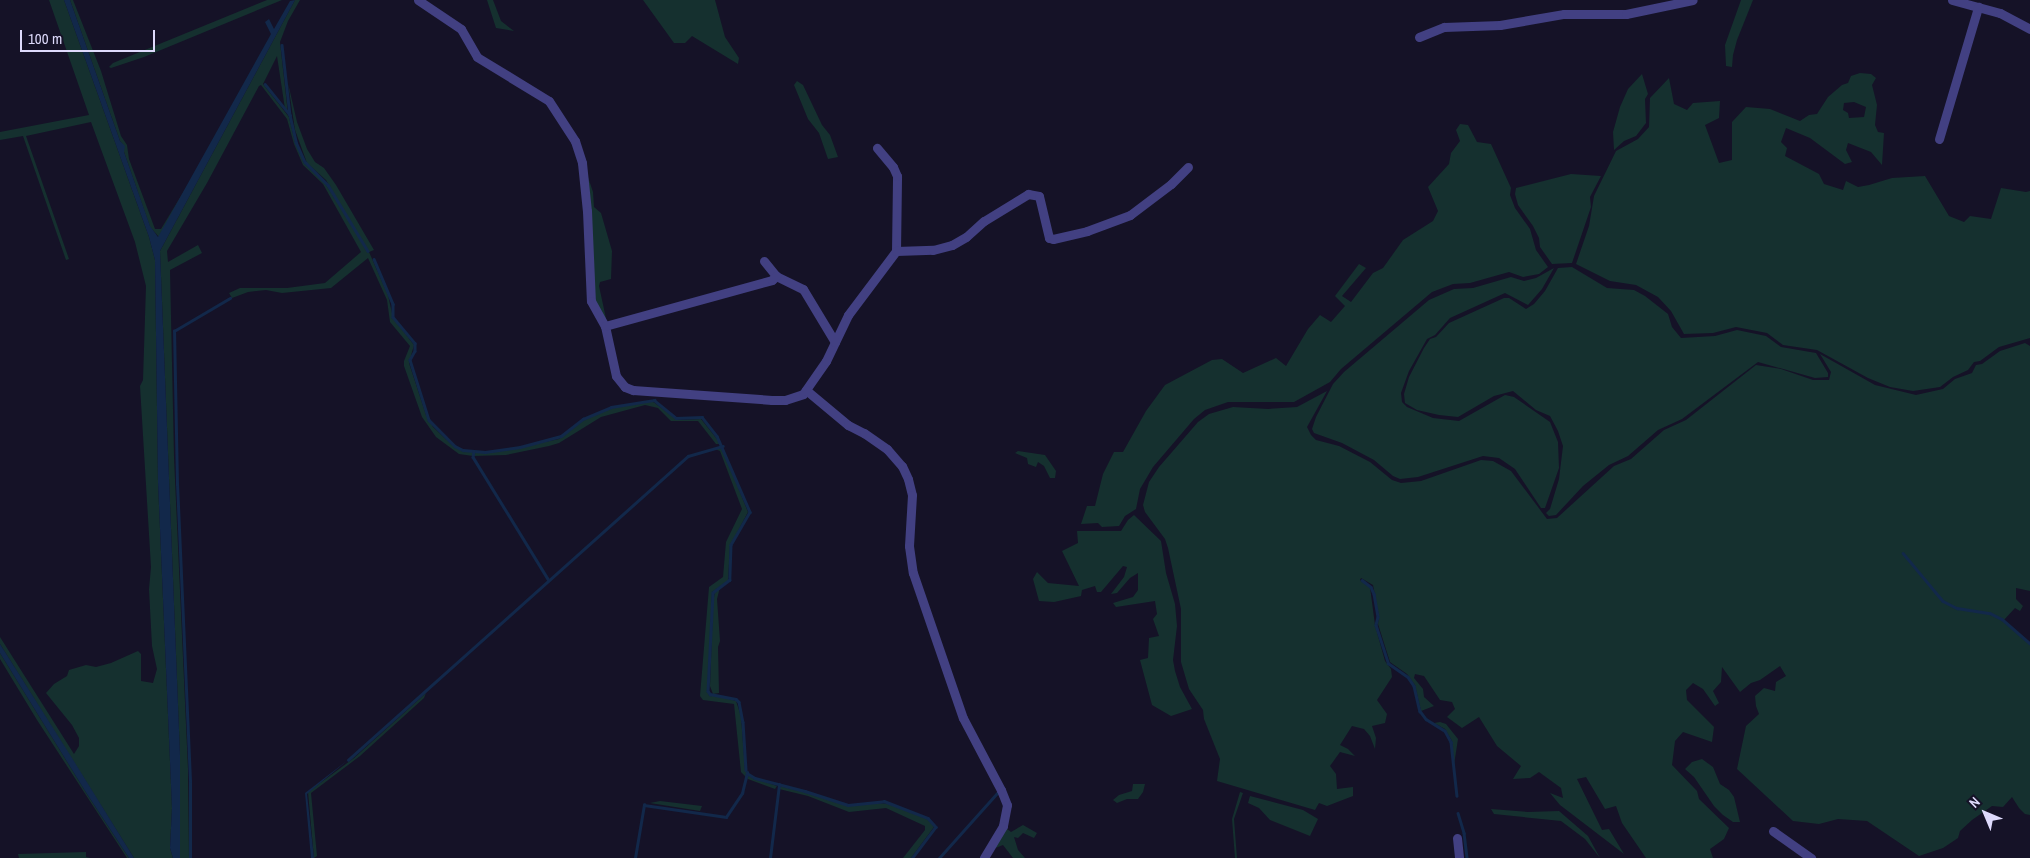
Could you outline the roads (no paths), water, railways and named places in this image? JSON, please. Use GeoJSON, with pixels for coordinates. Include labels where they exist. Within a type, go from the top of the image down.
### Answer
{"type":"FeatureCollection","features":[{"type":"Feature","properties":{"kind":"street"},"geometry":{"type":"LineString","coordinates":[[418,0],[462,29],[471,48],[482,61],[541,94],[549,101],[575,141],[582,163],[587,211],[591,301],[604,326],[616,376],[625,387],[633,390],[740,399],[785,400],[802,394],[816,378],[848,315],[896,251],[897,176],[894,166],[877,148]]}},
{"type":"Feature","properties":{"kind":"street"},"geometry":{"type":"LineString","coordinates":[[1419,37],[1444,27],[1500,25],[1564,14],[1626,14],[1693,0]]}},
{"type":"Feature","properties":{"kind":"street"},"geometry":{"type":"LineString","coordinates":[[1952,0],[2000,13],[2030,29]]}},
{"type":"Feature","properties":{"kind":"street"},"geometry":{"type":"LineString","coordinates":[[1939,139],[1978,7]]}},
{"type":"Feature","properties":{"kind":"street"},"geometry":{"type":"LineString","coordinates":[[896,251],[934,250],[952,245],[966,237],[984,221],[1028,194],[1040,196],[1049,238],[1053,239],[1086,231],[1139,210],[1188,167]]}},
{"type":"Feature","properties":{"kind":"street"},"geometry":{"type":"LineString","coordinates":[[764,261],[776,276],[803,289],[835,342]]}},
{"type":"Feature","properties":{"kind":"street"},"geometry":{"type":"LineString","coordinates":[[604,326],[772,280],[776,276]]}},
{"type":"Feature","properties":{"kind":"street"},"geometry":{"type":"LineString","coordinates":[[806,390],[848,425],[864,433],[886,450],[902,466],[908,479],[912,495],[909,546],[913,572],[963,718],[1007,805],[1003,826],[984,858]]}},
{"type":"Feature","properties":{"kind":"street"},"geometry":{"type":"LineString","coordinates":[[1773,831],[1812,858]]}},
{"type":"Feature","properties":{"kind":"street"},"geometry":{"type":"LineString","coordinates":[[1457,838],[1459,858]]}},
{"type":"Feature","properties":{"kind":"water"},"geometry":{"type":"Polygon","coordinates":[[[64,0],[70,0],[120,141],[125,146],[124,152],[150,226],[158,237],[271,34],[265,22],[269,19],[274,29],[290,1],[295,0],[160,251],[180,755],[180,858],[173,858],[170,848],[172,808],[158,482],[155,260],[149,237],[64,0]]]}},
{"type":"Feature","properties":{"kind":"water"},"geometry":{"type":"Polygon","coordinates":[[[0,644],[134,858],[129,858],[87,794],[0,653],[0,644]]]}},
{"type":"Feature","properties":{"kind":"water"},"geometry":{"type":"Polygon","coordinates":[[[348,760],[307,794],[314,858],[311,858],[305,793],[348,760]]]}},
{"type":"Feature","properties":{"kind":"waterway"},"geometry":{"type":"LineString","coordinates":[[282,45],[290,115],[296,142],[305,162],[328,185],[368,251]]}},
{"type":"Feature","properties":{"kind":"waterway"},"geometry":{"type":"LineString","coordinates":[[265,84],[290,115]]}},
{"type":"Feature","properties":{"kind":"waterway"},"geometry":{"type":"LineString","coordinates":[[374,259],[393,304],[393,317],[415,343],[415,351],[410,360],[429,420],[455,446],[463,450],[485,452],[520,447],[561,436],[583,419],[611,407],[654,400],[676,418],[702,417],[717,436],[750,512],[731,545],[730,580],[713,593],[708,691],[710,694],[736,699],[739,702],[743,722],[746,770]]}},
{"type":"Feature","properties":{"kind":"waterway"},"geometry":{"type":"LineString","coordinates":[[190,858],[190,781],[177,485],[174,331],[230,298]]}},
{"type":"Feature","properties":{"kind":"waterway"},"geometry":{"type":"LineString","coordinates":[[348,760],[688,456],[723,446]]}},
{"type":"Feature","properties":{"kind":"waterway"},"geometry":{"type":"LineString","coordinates":[[474,451],[473,457],[548,579]]}},
{"type":"Feature","properties":{"kind":"waterway"},"geometry":{"type":"LineString","coordinates":[[1903,553],[1943,601],[1957,608],[1990,613],[2002,619],[2030,643]]}},
{"type":"Feature","properties":{"kind":"waterway"},"geometry":{"type":"LineString","coordinates":[[1362,580],[1371,587],[1374,594],[1378,617],[1376,625],[1388,663],[1408,677],[1414,686],[1420,711],[1426,719],[1445,731],[1451,742],[1457,796]]}},
{"type":"Feature","properties":{"kind":"waterway"},"geometry":{"type":"LineString","coordinates":[[635,858],[644,805],[726,817],[742,793],[747,773],[755,778],[848,805],[884,801],[928,818],[936,827],[913,858]]}},
{"type":"Feature","properties":{"kind":"waterway"},"geometry":{"type":"LineString","coordinates":[[770,858],[779,785]]}},
{"type":"Feature","properties":{"kind":"waterway"},"geometry":{"type":"LineString","coordinates":[[939,858],[998,792]]}},
{"type":"Feature","properties":{"kind":"waterway"},"geometry":{"type":"LineString","coordinates":[[1458,813],[1464,833],[1467,858]]}}]}
